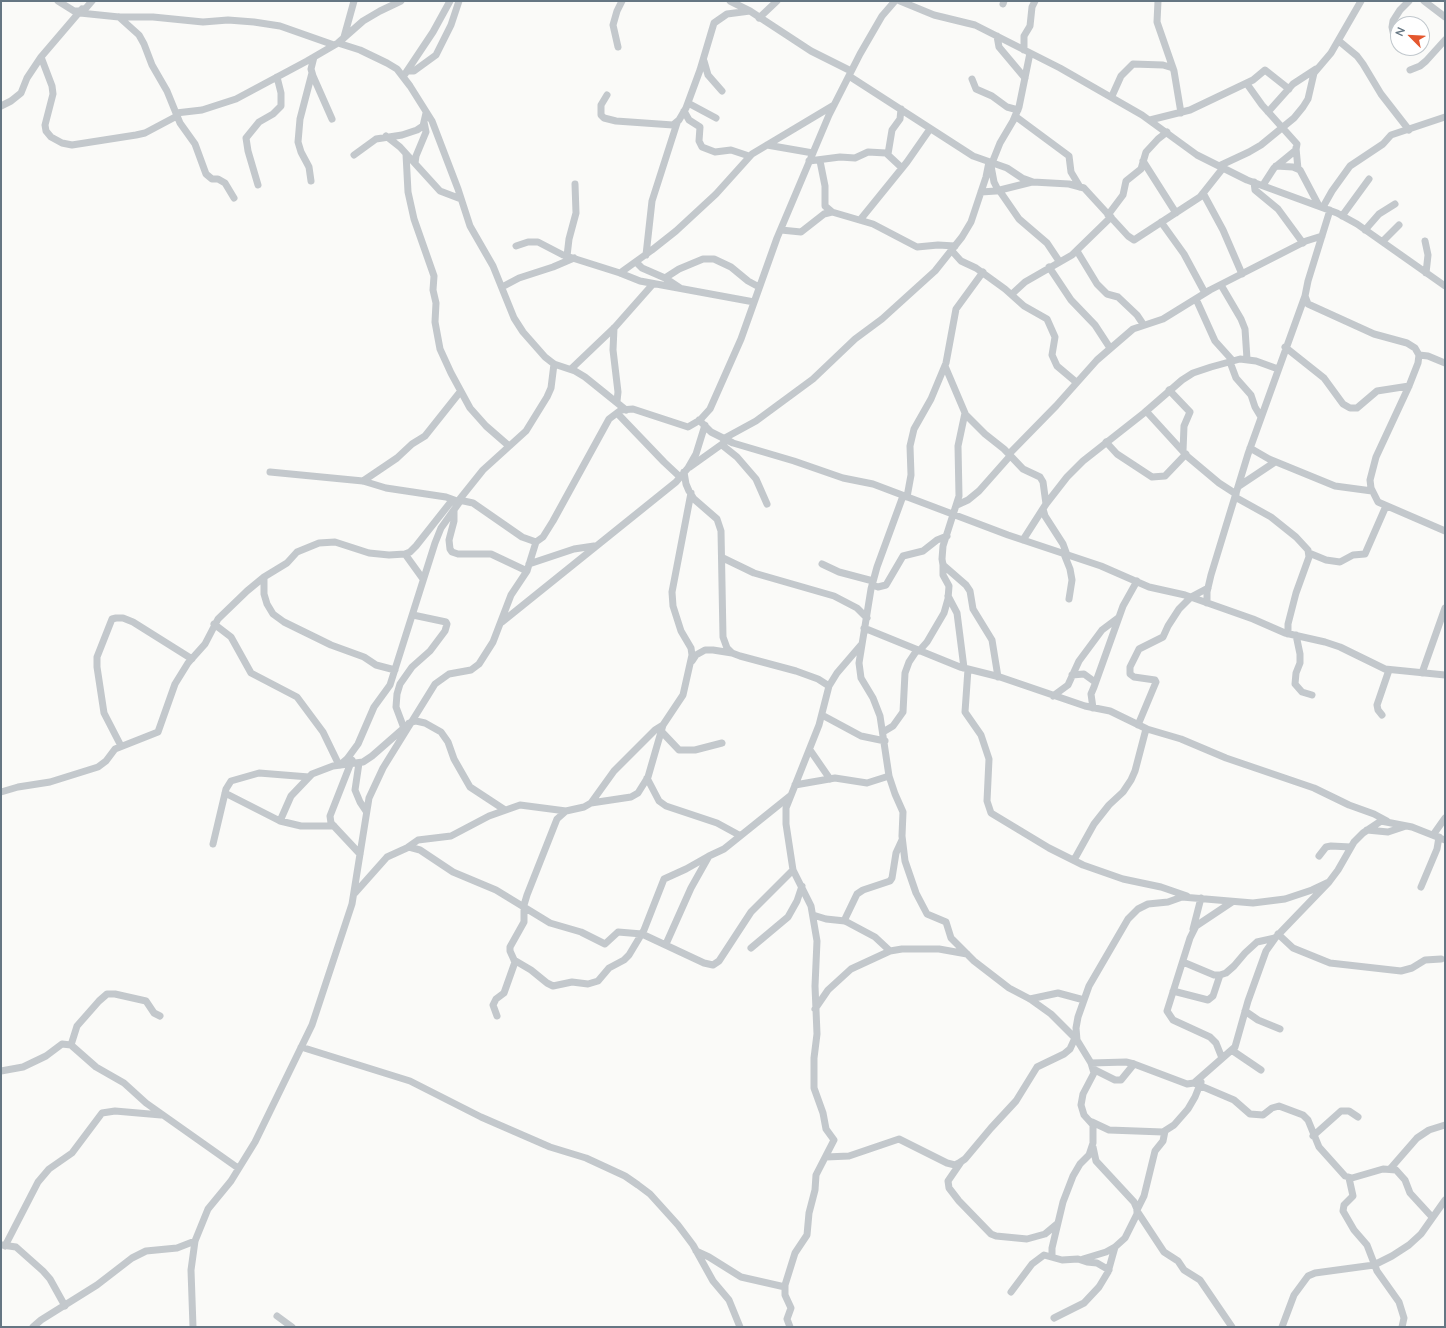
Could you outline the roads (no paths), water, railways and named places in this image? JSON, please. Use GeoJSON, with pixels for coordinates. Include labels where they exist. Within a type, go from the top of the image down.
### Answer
{"type":"FeatureCollection","features":[{"type":"Feature","properties":{"kind":"street"},"geometry":{"type":"LineString","coordinates":[[58,1],[74,11],[119,17],[153,17],[203,22],[228,20],[280,26],[377,57],[406,74],[436,131],[470,226],[493,266],[514,318],[545,357],[554,364],[571,369],[585,377],[626,410]]}},
{"type":"Feature","properties":{"kind":"street"},"geometry":{"type":"LineString","coordinates":[[1,106],[11,101],[21,93],[27,78],[41,57],[81,11],[92,1]]}},
{"type":"Feature","properties":{"kind":"street"},"geometry":{"type":"LineString","coordinates":[[344,37],[354,1]]}},
{"type":"Feature","properties":{"kind":"street"},"geometry":{"type":"LineString","coordinates":[[41,57],[52,86],[52,94],[45,126],[51,137],[62,143],[72,145],[145,133],[176,115],[202,110],[236,99],[336,44],[363,22],[380,11],[401,1]]}},
{"type":"Feature","properties":{"kind":"street"},"geometry":{"type":"LineString","coordinates":[[406,74],[433,32],[450,1]]}},
{"type":"Feature","properties":{"kind":"street"},"geometry":{"type":"LineString","coordinates":[[406,74],[414,71],[436,55],[459,1]]}},
{"type":"Feature","properties":{"kind":"street"},"geometry":{"type":"LineString","coordinates":[[618,47],[613,25],[622,1]]}},
{"type":"Feature","properties":{"kind":"street"},"geometry":{"type":"LineString","coordinates":[[730,1],[750,11],[811,51],[850,74],[973,156],[990,162],[1033,182]]}},
{"type":"Feature","properties":{"kind":"street"},"geometry":{"type":"LineString","coordinates":[[760,18],[777,1]]}},
{"type":"Feature","properties":{"kind":"street"},"geometry":{"type":"LineString","coordinates":[[900,1],[934,15],[975,25],[1112,96],[1150,120],[1197,154],[1221,167],[1263,186],[1342,216],[1366,230],[1445,286]]}},
{"type":"Feature","properties":{"kind":"street"},"geometry":{"type":"LineString","coordinates":[[501,622],[595,546],[640,512],[684,473],[724,442],[756,421],[817,375],[855,339],[882,319],[935,271],[953,249],[971,222],[990,162],[1016,113],[1025,78],[1027,52],[1024,38],[1030,26],[1032,7],[1035,1]]}},
{"type":"Feature","properties":{"kind":"street"},"geometry":{"type":"LineString","coordinates":[[1158,1],[1157,22],[1173,68],[1181,113]]}},
{"type":"Feature","properties":{"kind":"street"},"geometry":{"type":"LineString","coordinates":[[981,192],[998,190],[1033,182],[1069,184],[1084,188],[1128,236],[1134,240],[1176,213],[1203,193],[1221,167],[1249,152],[1283,127],[1303,107],[1308,99],[1314,73],[1339,41],[1361,1]]}},
{"type":"Feature","properties":{"kind":"street"},"geometry":{"type":"LineString","coordinates":[[1397,16],[1400,10],[1409,1]]}},
{"type":"Feature","properties":{"kind":"street"},"geometry":{"type":"LineString","coordinates":[[1424,1],[1445,17]]}},
{"type":"Feature","properties":{"kind":"street"},"geometry":{"type":"LineString","coordinates":[[732,653],[727,648],[723,637],[723,558],[721,531],[717,518],[694,499],[686,484],[684,473],[696,454],[702,423],[710,409],[741,339],[781,230],[809,162],[850,74],[871,34],[892,2]]}},
{"type":"Feature","properties":{"kind":"street"},"geometry":{"type":"LineString","coordinates":[[646,255],[652,201],[677,122],[688,103],[714,23],[727,14],[750,11]]}},
{"type":"Feature","properties":{"kind":"street"},"geometry":{"type":"LineString","coordinates":[[119,17],[139,35],[144,44],[152,65],[167,91],[176,115],[195,144],[206,174],[212,179],[225,183],[234,198]]}},
{"type":"Feature","properties":{"kind":"street"},"geometry":{"type":"LineString","coordinates":[[997,36],[999,47],[1025,78]]}},
{"type":"Feature","properties":{"kind":"street"},"geometry":{"type":"LineString","coordinates":[[1410,70],[1423,63],[1445,40]]}},
{"type":"Feature","properties":{"kind":"street"},"geometry":{"type":"LineString","coordinates":[[1339,41],[1357,56],[1381,94],[1409,130]]}},
{"type":"Feature","properties":{"kind":"street"},"geometry":{"type":"LineString","coordinates":[[311,180],[309,167],[298,146],[298,142],[300,119],[312,73],[314,57]]}},
{"type":"Feature","properties":{"kind":"street"},"geometry":{"type":"LineString","coordinates":[[703,58],[708,75],[722,91]]}},
{"type":"Feature","properties":{"kind":"street"},"geometry":{"type":"LineString","coordinates":[[1112,96],[1121,76],[1133,64],[1163,65],[1173,68]]}},
{"type":"Feature","properties":{"kind":"street"},"geometry":{"type":"LineString","coordinates":[[1268,112],[1301,77],[1319,67]]}},
{"type":"Feature","properties":{"kind":"street"},"geometry":{"type":"LineString","coordinates":[[1150,120],[1181,113],[1222,96],[1246,84],[1265,70],[1289,89]]}},
{"type":"Feature","properties":{"kind":"street"},"geometry":{"type":"LineString","coordinates":[[312,73],[332,120]]}},
{"type":"Feature","properties":{"kind":"street"},"geometry":{"type":"LineString","coordinates":[[258,185],[248,151],[246,138],[259,122],[273,114],[281,106],[281,93],[277,76]]}},
{"type":"Feature","properties":{"kind":"street"},"geometry":{"type":"LineString","coordinates":[[972,79],[976,90],[992,96],[1016,113],[1069,156],[1071,172],[1080,188]]}},
{"type":"Feature","properties":{"kind":"street"},"geometry":{"type":"LineString","coordinates":[[1246,84],[1268,112],[1297,144],[1296,148],[1299,161],[1298,169],[1324,208]]}},
{"type":"Feature","properties":{"kind":"street"},"geometry":{"type":"LineString","coordinates":[[607,95],[601,105],[601,110],[602,114],[608,119],[667,125],[677,122]]}},
{"type":"Feature","properties":{"kind":"street"},"geometry":{"type":"LineString","coordinates":[[688,103],[716,118]]}},
{"type":"Feature","properties":{"kind":"street"},"geometry":{"type":"LineString","coordinates":[[620,273],[676,231],[716,194],[749,156],[835,104]]}},
{"type":"Feature","properties":{"kind":"street"},"geometry":{"type":"LineString","coordinates":[[888,154],[892,130],[900,119],[901,108]]}},
{"type":"Feature","properties":{"kind":"street"},"geometry":{"type":"LineString","coordinates":[[684,111],[689,120],[700,127],[699,141],[702,147],[715,152],[731,150],[749,156]]}},
{"type":"Feature","properties":{"kind":"street"},"geometry":{"type":"LineString","coordinates":[[354,156],[376,139],[386,136],[402,135],[417,130],[422,126],[426,113]]}},
{"type":"Feature","properties":{"kind":"street"},"geometry":{"type":"LineString","coordinates":[[1207,603],[1208,588],[1250,448],[1304,296],[1322,236],[1324,208],[1332,191],[1350,166],[1383,144],[1390,135],[1445,117]]}},
{"type":"Feature","properties":{"kind":"street"},"geometry":{"type":"LineString","coordinates":[[415,163],[416,156],[426,132],[424,121]]}},
{"type":"Feature","properties":{"kind":"street"},"geometry":{"type":"LineString","coordinates":[[860,220],[902,168],[930,128]]}},
{"type":"Feature","properties":{"kind":"street"},"geometry":{"type":"LineString","coordinates":[[1012,294],[1025,282],[1077,251],[1110,216],[1123,196],[1124,184],[1139,172],[1146,152],[1167,132]]}},
{"type":"Feature","properties":{"kind":"street"},"geometry":{"type":"LineString","coordinates":[[386,136],[415,163],[440,190],[461,199]]}},
{"type":"Feature","properties":{"kind":"street"},"geometry":{"type":"LineString","coordinates":[[767,145],[813,153]]}},
{"type":"Feature","properties":{"kind":"street"},"geometry":{"type":"LineString","coordinates":[[1263,186],[1276,166],[1296,148]]}},
{"type":"Feature","properties":{"kind":"street"},"geometry":{"type":"LineString","coordinates":[[809,162],[840,157],[855,158],[868,152],[888,154],[902,168]]}},
{"type":"Feature","properties":{"kind":"street"},"geometry":{"type":"LineString","coordinates":[[406,154],[408,192],[414,219],[434,276],[433,290],[436,303],[435,322],[440,349],[460,392],[470,408],[486,426],[509,446]]}},
{"type":"Feature","properties":{"kind":"street"},"geometry":{"type":"LineString","coordinates":[[820,161],[825,186],[825,206],[832,212],[874,224],[917,247],[938,245],[953,249],[961,261],[983,272],[1012,294],[1024,306],[1047,319],[1055,337],[1052,355],[1057,366],[1076,382]]}},
{"type":"Feature","properties":{"kind":"street"},"geometry":{"type":"LineString","coordinates":[[1143,161],[1176,213]]}},
{"type":"Feature","properties":{"kind":"street"},"geometry":{"type":"LineString","coordinates":[[990,162],[994,182],[998,190],[1019,219],[1047,243],[1059,262]]}},
{"type":"Feature","properties":{"kind":"street"},"geometry":{"type":"LineString","coordinates":[[1276,166],[1298,169]]}},
{"type":"Feature","properties":{"kind":"street"},"geometry":{"type":"LineString","coordinates":[[1342,216],[1369,180]]}},
{"type":"Feature","properties":{"kind":"street"},"geometry":{"type":"LineString","coordinates":[[1254,182],[1255,190],[1278,210],[1303,243]]}},
{"type":"Feature","properties":{"kind":"street"},"geometry":{"type":"LineString","coordinates":[[570,257],[569,239],[576,213],[575,184]]}},
{"type":"Feature","properties":{"kind":"street"},"geometry":{"type":"LineString","coordinates":[[1203,193],[1223,230],[1242,274]]}},
{"type":"Feature","properties":{"kind":"street"},"geometry":{"type":"LineString","coordinates":[[1366,230],[1379,214],[1395,204]]}},
{"type":"Feature","properties":{"kind":"street"},"geometry":{"type":"LineString","coordinates":[[781,230],[801,232],[824,214],[832,212]]}},
{"type":"Feature","properties":{"kind":"street"},"geometry":{"type":"LineString","coordinates":[[1161,222],[1184,254],[1205,293]]}},
{"type":"Feature","properties":{"kind":"street"},"geometry":{"type":"LineString","coordinates":[[1383,242],[1399,225]]}},
{"type":"Feature","properties":{"kind":"street"},"geometry":{"type":"LineString","coordinates":[[957,505],[968,500],[979,491],[1076,382],[1110,348],[1133,329],[1143,324],[1163,319],[1205,293],[1303,243],[1322,236]]}},
{"type":"Feature","properties":{"kind":"street"},"geometry":{"type":"LineString","coordinates":[[1425,240],[1428,255],[1426,273]]}},
{"type":"Feature","properties":{"kind":"street"},"geometry":{"type":"LineString","coordinates":[[516,246],[528,242],[538,242],[570,257],[640,281],[754,302]]}},
{"type":"Feature","properties":{"kind":"street"},"geometry":{"type":"LineString","coordinates":[[1077,251],[1097,284],[1107,294],[1118,297],[1137,315],[1143,324]]}},
{"type":"Feature","properties":{"kind":"street"},"geometry":{"type":"LineString","coordinates":[[502,287],[519,278],[553,268],[570,257]]}},
{"type":"Feature","properties":{"kind":"street"},"geometry":{"type":"LineString","coordinates":[[665,278],[679,269],[702,259],[714,259],[731,267],[748,281],[760,287]]}},
{"type":"Feature","properties":{"kind":"street"},"geometry":{"type":"LineString","coordinates":[[636,262],[642,268],[665,278],[681,288]]}},
{"type":"Feature","properties":{"kind":"street"},"geometry":{"type":"LineString","coordinates":[[1049,267],[1071,300],[1095,325],[1110,348]]}},
{"type":"Feature","properties":{"kind":"street"},"geometry":{"type":"LineString","coordinates":[[983,272],[956,308],[951,332],[949,357],[931,399],[912,434],[910,446],[911,475],[905,496],[872,583],[859,663],[860,678],[873,698],[880,716],[885,741],[889,776],[895,794],[904,812],[902,839],[905,861],[927,914],[946,922],[951,938],[967,954],[1009,988],[1030,999],[1061,1022],[1076,1039],[1092,1066],[1093,1076],[1084,1094],[1081,1105],[1084,1115],[1092,1122],[1114,1130],[1165,1131],[1174,1125],[1188,1109],[1197,1084],[1204,1074],[1233,1050],[1266,951],[1276,936],[1329,882],[1338,870],[1351,847],[1367,830],[1378,821],[1387,821]]}},
{"type":"Feature","properties":{"kind":"street"},"geometry":{"type":"LineString","coordinates":[[638,300],[640,281]]}},
{"type":"Feature","properties":{"kind":"street"},"geometry":{"type":"LineString","coordinates":[[571,369],[614,328],[653,284]]}},
{"type":"Feature","properties":{"kind":"street"},"geometry":{"type":"LineString","coordinates":[[1221,285],[1243,324],[1247,347],[1247,359]]}},
{"type":"Feature","properties":{"kind":"street"},"geometry":{"type":"LineString","coordinates":[[1304,296],[1308,304],[1319,310],[1374,334],[1407,343],[1415,348],[1419,355],[1418,363],[1376,457],[1370,480],[1372,491],[1378,502],[1445,531]]}},
{"type":"Feature","properties":{"kind":"street"},"geometry":{"type":"LineString","coordinates":[[1196,299],[1215,341],[1232,361],[1236,378],[1251,395],[1255,407],[1261,417]]}},
{"type":"Feature","properties":{"kind":"street"},"geometry":{"type":"LineString","coordinates":[[614,328],[613,350],[618,392],[616,401]]}},
{"type":"Feature","properties":{"kind":"street"},"geometry":{"type":"LineString","coordinates":[[1285,347],[1324,378],[1343,404],[1350,408],[1357,408],[1377,390],[1409,386]]}},
{"type":"Feature","properties":{"kind":"street"},"geometry":{"type":"LineString","coordinates":[[1419,355],[1445,362]]}},
{"type":"Feature","properties":{"kind":"street"},"geometry":{"type":"LineString","coordinates":[[1022,540],[1059,487],[1083,461],[1146,411],[1169,390],[1193,373],[1232,361],[1247,359],[1256,360],[1278,369]]}},
{"type":"Feature","properties":{"kind":"street"},"geometry":{"type":"LineString","coordinates":[[360,854],[334,826],[330,816],[374,707],[390,685],[441,528],[454,511],[459,501],[483,470],[526,431],[551,388],[554,364]]}},
{"type":"Feature","properties":{"kind":"street"},"geometry":{"type":"LineString","coordinates":[[883,732],[893,726],[902,712],[905,673],[909,662],[927,642],[944,613],[948,596],[948,586],[942,570],[943,546],[955,515],[960,496],[958,446],[965,414],[964,407],[945,366]]}},
{"type":"Feature","properties":{"kind":"street"},"geometry":{"type":"LineString","coordinates":[[1106,442],[1117,454],[1152,478],[1165,476],[1185,452],[1184,426],[1190,412],[1169,390]]}},
{"type":"Feature","properties":{"kind":"street"},"geometry":{"type":"LineString","coordinates":[[363,481],[398,458],[412,444],[425,436],[460,392]]}},
{"type":"Feature","properties":{"kind":"street"},"geometry":{"type":"LineString","coordinates":[[193,1327],[192,1262],[195,1241],[208,1209],[221,1194],[254,1142],[302,1047],[322,998],[354,894],[369,798],[382,768],[406,727],[435,684],[449,674],[471,670],[479,664],[494,642],[511,595],[527,571],[536,542],[542,537],[553,521],[609,419],[617,413],[633,409],[653,414],[688,427],[702,423]]}},
{"type":"Feature","properties":{"kind":"street"},"geometry":{"type":"LineString","coordinates":[[1146,411],[1185,452],[1219,483],[1236,496],[1282,525],[1296,537],[1309,553],[1326,560],[1340,562],[1353,555],[1365,554],[1386,506]]}},
{"type":"Feature","properties":{"kind":"street"},"geometry":{"type":"LineString","coordinates":[[617,413],[664,462],[684,473]]}},
{"type":"Feature","properties":{"kind":"street"},"geometry":{"type":"LineString","coordinates":[[965,414],[1010,455],[1023,469],[1040,477],[1044,487],[1045,516],[1063,544],[1070,569],[1072,580],[1069,599]]}},
{"type":"Feature","properties":{"kind":"street"},"geometry":{"type":"LineString","coordinates":[[702,423],[724,442],[756,479],[767,504]]}},
{"type":"Feature","properties":{"kind":"street"},"geometry":{"type":"LineString","coordinates":[[724,442],[801,462],[843,478],[873,484],[1022,540],[1101,566],[1149,587],[1191,597],[1253,619],[1292,635],[1335,645],[1389,670],[1445,675]]}},
{"type":"Feature","properties":{"kind":"street"},"geometry":{"type":"LineString","coordinates":[[1250,448],[1275,462],[1335,486],[1372,491]]}},
{"type":"Feature","properties":{"kind":"street"},"geometry":{"type":"LineString","coordinates":[[1239,486],[1275,462]]}},
{"type":"Feature","properties":{"kind":"street"},"geometry":{"type":"LineString","coordinates":[[270,472],[363,481],[386,488],[446,497],[474,503],[522,537],[536,542]]}},
{"type":"Feature","properties":{"kind":"street"},"geometry":{"type":"LineString","coordinates":[[1044,487],[1052,489],[1059,487]]}},
{"type":"Feature","properties":{"kind":"street"},"geometry":{"type":"LineString","coordinates":[[354,894],[387,856],[408,847],[418,840],[451,836],[468,825],[520,805],[566,811],[584,807],[591,803],[631,796],[638,793],[647,778],[662,728],[683,695],[692,661],[691,648],[681,632],[673,606],[672,592],[678,570],[691,493]]}},
{"type":"Feature","properties":{"kind":"street"},"geometry":{"type":"LineString","coordinates":[[1,792],[18,787],[50,782],[98,767],[115,749],[158,732],[163,722],[172,690],[192,659],[205,644],[214,624],[225,611],[264,577],[287,563],[297,552],[319,543],[335,542],[369,553],[390,555],[405,554],[410,552],[416,546],[450,503],[459,501]]}},
{"type":"Feature","properties":{"kind":"street"},"geometry":{"type":"LineString","coordinates":[[454,511],[454,521],[449,540],[450,549],[452,552],[458,554],[490,554],[527,571]]}},
{"type":"Feature","properties":{"kind":"street"},"geometry":{"type":"LineString","coordinates":[[822,564],[839,572],[872,583],[878,587],[886,585],[903,556],[923,551],[937,540],[947,536]]}},
{"type":"Feature","properties":{"kind":"street"},"geometry":{"type":"LineString","coordinates":[[529,564],[574,548],[595,546]]}},
{"type":"Feature","properties":{"kind":"street"},"geometry":{"type":"LineString","coordinates":[[1309,553],[1288,624],[1300,654],[1300,663],[1296,673],[1295,684],[1302,692],[1312,695]]}},
{"type":"Feature","properties":{"kind":"street"},"geometry":{"type":"LineString","coordinates":[[405,554],[423,580]]}},
{"type":"Feature","properties":{"kind":"street"},"geometry":{"type":"LineString","coordinates":[[723,558],[754,573],[834,596],[857,608],[866,618]]}},
{"type":"Feature","properties":{"kind":"street"},"geometry":{"type":"LineString","coordinates":[[943,564],[966,585],[970,591],[973,609],[992,640],[998,677]]}},
{"type":"Feature","properties":{"kind":"street"},"geometry":{"type":"LineString","coordinates":[[264,577],[264,594],[267,604],[273,614],[284,622],[331,645],[364,657],[376,665],[394,670]]}},
{"type":"Feature","properties":{"kind":"street"},"geometry":{"type":"LineString","coordinates":[[1093,708],[1091,694],[1095,682],[1118,618],[1137,581]]}},
{"type":"Feature","properties":{"kind":"street"},"geometry":{"type":"LineString","coordinates":[[1138,725],[1156,682],[1150,679],[1132,676],[1129,672],[1130,667],[1139,650],[1163,637],[1176,614],[1191,597],[1208,588]]}},
{"type":"Feature","properties":{"kind":"street"},"geometry":{"type":"LineString","coordinates":[[948,596],[957,613],[966,668],[965,712],[981,735],[989,759],[987,801],[988,808],[997,818],[1049,848],[1074,860],[1123,879],[1180,892],[1189,896],[1232,902],[1253,903],[1285,899],[1312,890],[1329,882]]}},
{"type":"Feature","properties":{"kind":"street"},"geometry":{"type":"LineString","coordinates":[[1422,673],[1445,608]]}},
{"type":"Feature","properties":{"kind":"street"},"geometry":{"type":"LineString","coordinates":[[406,727],[396,707],[397,694],[400,684],[412,667],[430,651],[445,631],[447,624],[446,622],[413,615]]}},
{"type":"Feature","properties":{"kind":"street"},"geometry":{"type":"LineString","coordinates":[[121,746],[104,713],[96,667],[98,657],[112,619],[123,618],[134,622],[192,659]]}},
{"type":"Feature","properties":{"kind":"street"},"geometry":{"type":"LineString","coordinates":[[1053,696],[1068,685],[1079,661],[1098,635],[1118,618]]}},
{"type":"Feature","properties":{"kind":"street"},"geometry":{"type":"LineString","coordinates":[[214,624],[231,638],[251,673],[297,697],[323,732],[340,765]]}},
{"type":"Feature","properties":{"kind":"street"},"geometry":{"type":"LineString","coordinates":[[864,628],[918,651],[966,668],[998,677],[1053,696],[1119,715],[1138,725],[1181,739],[1226,758],[1314,788],[1387,821],[1439,837]]}},
{"type":"Feature","properties":{"kind":"street"},"geometry":{"type":"LineString","coordinates":[[790,1327],[787,1319],[791,1305],[785,1295],[785,1287],[795,1253],[807,1235],[808,1219],[815,1190],[816,1175],[834,1140],[826,1129],[824,1113],[814,1088],[814,1058],[817,1034],[815,986],[818,947],[813,914],[802,886],[793,870],[786,824],[786,808],[810,750],[822,715],[829,686],[837,672],[861,645]]}},
{"type":"Feature","properties":{"kind":"street"},"geometry":{"type":"LineString","coordinates":[[692,661],[696,656],[705,650],[732,653],[796,671],[818,679],[829,686]]}},
{"type":"Feature","properties":{"kind":"street"},"geometry":{"type":"LineString","coordinates":[[1382,715],[1378,710],[1377,705],[1389,670]]}},
{"type":"Feature","properties":{"kind":"street"},"geometry":{"type":"LineString","coordinates":[[1072,676],[1084,674],[1095,682]]}},
{"type":"Feature","properties":{"kind":"street"},"geometry":{"type":"LineString","coordinates":[[822,715],[861,736],[885,741]]}},
{"type":"Feature","properties":{"kind":"street"},"geometry":{"type":"LineString","coordinates":[[280,820],[291,796],[309,777],[321,769],[359,763],[372,756],[406,727],[416,721],[424,723],[440,732],[448,742],[454,758],[470,786],[505,810]]}},
{"type":"Feature","properties":{"kind":"street"},"geometry":{"type":"LineString","coordinates":[[662,728],[679,750],[695,750],[722,743]]}},
{"type":"Feature","properties":{"kind":"street"},"geometry":{"type":"LineString","coordinates":[[591,803],[614,771],[655,730],[662,728]]}},
{"type":"Feature","properties":{"kind":"street"},"geometry":{"type":"LineString","coordinates":[[1074,860],[1094,824],[1109,805],[1123,792],[1131,780],[1146,728]]}},
{"type":"Feature","properties":{"kind":"street"},"geometry":{"type":"LineString","coordinates":[[340,765],[347,759],[358,744]]}},
{"type":"Feature","properties":{"kind":"street"},"geometry":{"type":"LineString","coordinates":[[810,750],[830,779]]}},
{"type":"Feature","properties":{"kind":"street"},"geometry":{"type":"LineString","coordinates":[[359,763],[355,790],[366,811]]}},
{"type":"Feature","properties":{"kind":"street"},"geometry":{"type":"LineString","coordinates":[[213,844],[226,793],[231,781],[258,773],[309,777]]}},
{"type":"Feature","properties":{"kind":"street"},"geometry":{"type":"LineString","coordinates":[[795,785],[830,779],[867,783],[889,776]]}},
{"type":"Feature","properties":{"kind":"street"},"geometry":{"type":"LineString","coordinates":[[647,778],[659,801],[666,806],[717,824],[739,835]]}},
{"type":"Feature","properties":{"kind":"street"},"geometry":{"type":"LineString","coordinates":[[226,793],[280,820],[301,826],[334,826]]}},
{"type":"Feature","properties":{"kind":"street"},"geometry":{"type":"LineString","coordinates":[[566,811],[557,819],[524,905],[524,922],[510,947],[514,960],[531,970],[547,983],[554,986],[572,982],[588,984],[598,981],[609,968],[624,960],[642,934],[664,879],[686,869],[724,848],[790,796]]}},
{"type":"Feature","properties":{"kind":"street"},"geometry":{"type":"LineString","coordinates":[[1421,887],[1437,850],[1439,837],[1445,818]]}},
{"type":"Feature","properties":{"kind":"street"},"geometry":{"type":"LineString","coordinates":[[1367,830],[1388,832],[1406,826]]}},
{"type":"Feature","properties":{"kind":"street"},"geometry":{"type":"LineString","coordinates":[[844,921],[857,894],[863,890],[890,881],[892,878],[896,853],[902,839]]}},
{"type":"Feature","properties":{"kind":"street"},"geometry":{"type":"LineString","coordinates":[[408,847],[420,850],[453,872],[482,883],[524,905],[550,923],[581,932],[605,944],[618,932],[642,934],[704,963],[713,965],[719,961],[751,912],[793,870]]}},
{"type":"Feature","properties":{"kind":"street"},"geometry":{"type":"LineString","coordinates":[[1318,856],[1326,847],[1351,847]]}},
{"type":"Feature","properties":{"kind":"street"},"geometry":{"type":"LineString","coordinates":[[666,944],[691,888],[709,856]]}},
{"type":"Feature","properties":{"kind":"street"},"geometry":{"type":"LineString","coordinates":[[751,948],[788,917],[797,901],[802,886]]}},
{"type":"Feature","properties":{"kind":"street"},"geometry":{"type":"LineString","coordinates":[[513,900],[527,896]]}},
{"type":"Feature","properties":{"kind":"street"},"geometry":{"type":"LineString","coordinates":[[1057,1224],[1040,1236],[1027,1239],[996,1236],[991,1234],[959,1201],[949,1188],[948,1181],[961,1162],[1016,1101],[1037,1067],[1064,1054],[1070,1049],[1076,1039],[1076,1028],[1089,986],[1131,915],[1138,908],[1148,904],[1168,902],[1189,896]]}},
{"type":"Feature","properties":{"kind":"street"},"geometry":{"type":"LineString","coordinates":[[1201,898],[1193,932],[1167,1011],[1173,1020],[1210,1037],[1216,1042],[1222,1058]]}},
{"type":"Feature","properties":{"kind":"street"},"geometry":{"type":"LineString","coordinates":[[1193,932],[1196,926],[1232,902]]}},
{"type":"Feature","properties":{"kind":"street"},"geometry":{"type":"LineString","coordinates":[[813,914],[826,919],[844,921],[875,937],[890,951]]}},
{"type":"Feature","properties":{"kind":"street"},"geometry":{"type":"LineString","coordinates":[[1276,936],[1293,948],[1330,963],[1401,971],[1412,968],[1425,960],[1441,959]]}},
{"type":"Feature","properties":{"kind":"street"},"geometry":{"type":"LineString","coordinates":[[1183,962],[1214,975],[1220,975],[1230,970],[1257,942],[1276,936]]}},
{"type":"Feature","properties":{"kind":"street"},"geometry":{"type":"LineString","coordinates":[[815,1009],[828,990],[851,969],[890,951],[939,949],[967,954]]}},
{"type":"Feature","properties":{"kind":"street"},"geometry":{"type":"LineString","coordinates":[[497,1016],[494,1005],[506,989],[514,960]]}},
{"type":"Feature","properties":{"kind":"street"},"geometry":{"type":"LineString","coordinates":[[1173,991],[1208,1000],[1213,996],[1220,975]]}},
{"type":"Feature","properties":{"kind":"street"},"geometry":{"type":"LineString","coordinates":[[1030,999],[1058,993],[1084,1000]]}},
{"type":"Feature","properties":{"kind":"street"},"geometry":{"type":"LineString","coordinates":[[71,1045],[77,1026],[107,994],[115,994],[146,1001],[154,1014],[160,1016]]}},
{"type":"Feature","properties":{"kind":"street"},"geometry":{"type":"LineString","coordinates":[[1245,1011],[1258,1020],[1280,1029]]}},
{"type":"Feature","properties":{"kind":"street"},"geometry":{"type":"LineString","coordinates":[[1,1071],[23,1067],[46,1056],[62,1044],[71,1045],[96,1067],[124,1083],[163,1115],[238,1168]]}},
{"type":"Feature","properties":{"kind":"street"},"geometry":{"type":"LineString","coordinates":[[302,1047],[410,1081],[481,1118],[550,1147],[586,1158],[624,1176],[654,1198],[678,1225],[696,1251],[713,1281],[729,1300],[740,1327]]}},
{"type":"Feature","properties":{"kind":"street"},"geometry":{"type":"LineString","coordinates":[[1233,1050],[1261,1070]]}},
{"type":"Feature","properties":{"kind":"street"},"geometry":{"type":"LineString","coordinates":[[1092,1066],[1126,1062],[1187,1084],[1197,1084],[1234,1100],[1250,1114],[1263,1115],[1272,1108],[1280,1106],[1303,1115],[1308,1120],[1313,1136],[1324,1154],[1341,1172],[1350,1178],[1390,1169],[1399,1172],[1405,1180],[1410,1193],[1432,1217]]}},
{"type":"Feature","properties":{"kind":"street"},"geometry":{"type":"LineString","coordinates":[[1092,1066],[1115,1080],[1121,1080],[1134,1064]]}},
{"type":"Feature","properties":{"kind":"street"},"geometry":{"type":"LineString","coordinates":[[1313,1136],[1342,1111],[1349,1111],[1358,1117]]}},
{"type":"Feature","properties":{"kind":"street"},"geometry":{"type":"LineString","coordinates":[[65,1306],[50,1279],[43,1272],[16,1247],[3,1246],[38,1182],[49,1169],[72,1154],[102,1113],[121,1112],[163,1115]]}},
{"type":"Feature","properties":{"kind":"street"},"geometry":{"type":"LineString","coordinates":[[1052,1257],[1052,1248],[1062,1202],[1073,1176],[1080,1164],[1089,1155],[1092,1145],[1094,1129],[1092,1122]]}},
{"type":"Feature","properties":{"kind":"street"},"geometry":{"type":"LineString","coordinates":[[1390,1169],[1417,1138],[1429,1130],[1445,1125]]}},
{"type":"Feature","properties":{"kind":"street"},"geometry":{"type":"LineString","coordinates":[[1081,1259],[1106,1252],[1115,1247],[1125,1238],[1131,1229],[1137,1210],[1144,1196],[1155,1151],[1163,1141],[1165,1131]]}},
{"type":"Feature","properties":{"kind":"street"},"geometry":{"type":"LineString","coordinates":[[826,1157],[849,1156],[899,1139],[948,1163],[955,1165],[961,1162]]}},
{"type":"Feature","properties":{"kind":"street"},"geometry":{"type":"LineString","coordinates":[[1092,1145],[1096,1161],[1134,1202],[1137,1210],[1164,1252],[1178,1261],[1184,1270],[1200,1280],[1232,1327]]}},
{"type":"Feature","properties":{"kind":"street"},"geometry":{"type":"LineString","coordinates":[[1350,1178],[1353,1196],[1344,1205],[1343,1211],[1354,1230],[1367,1245],[1374,1265],[1399,1302],[1404,1318],[1402,1327]]}},
{"type":"Feature","properties":{"kind":"street"},"geometry":{"type":"LineString","coordinates":[[1282,1327],[1294,1295],[1308,1276],[1316,1273],[1374,1265],[1409,1245],[1421,1234],[1445,1200]]}},
{"type":"Feature","properties":{"kind":"street"},"geometry":{"type":"LineString","coordinates":[[33,1327],[41,1320],[97,1285],[132,1258],[146,1251],[177,1248],[195,1241]]}},
{"type":"Feature","properties":{"kind":"street"},"geometry":{"type":"LineString","coordinates":[[1054,1318],[1084,1302],[1099,1287],[1109,1270],[1115,1247]]}},
{"type":"Feature","properties":{"kind":"street"},"geometry":{"type":"LineString","coordinates":[[696,1251],[709,1257],[741,1277],[785,1287]]}},
{"type":"Feature","properties":{"kind":"street"},"geometry":{"type":"LineString","coordinates":[[1010,1292],[1035,1260],[1044,1256],[1062,1260],[1072,1258],[1081,1259],[1097,1263],[1109,1270]]}},
{"type":"Feature","properties":{"kind":"street"},"geometry":{"type":"LineString","coordinates":[[277,1316],[292,1327]]}}]}
